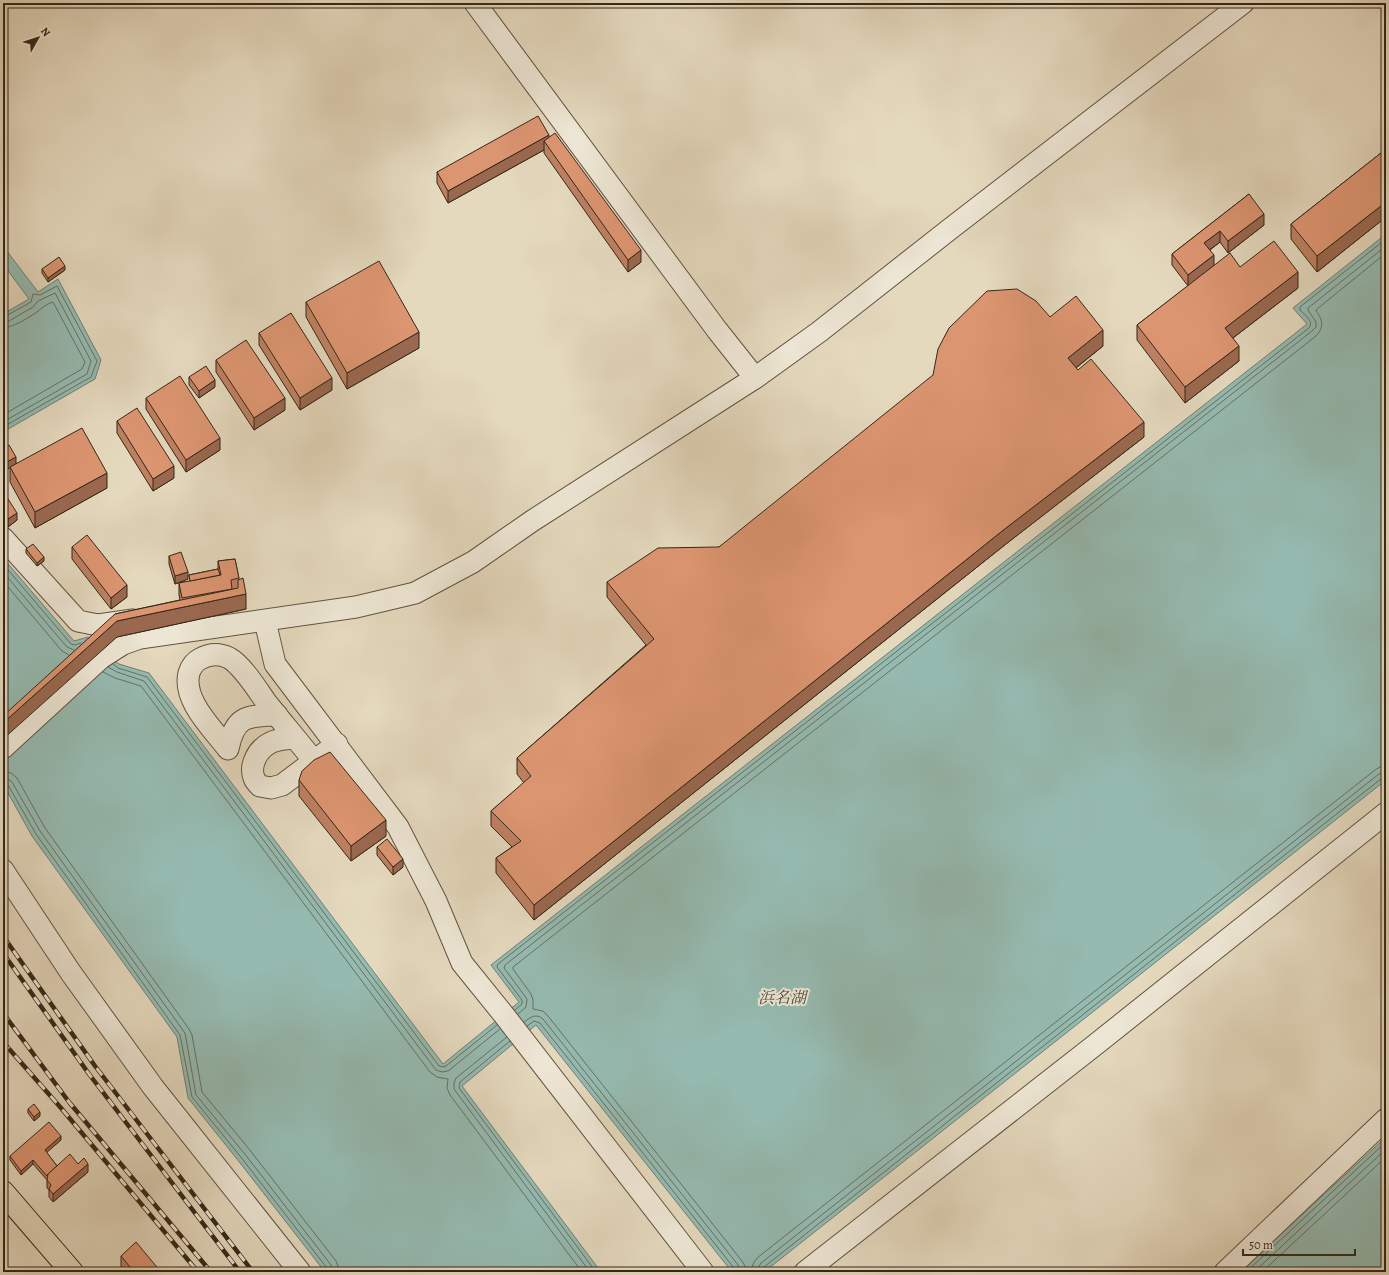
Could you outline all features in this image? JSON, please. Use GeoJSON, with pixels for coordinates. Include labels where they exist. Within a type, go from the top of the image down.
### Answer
{"type":"FeatureCollection","features":[{"type":"Feature","properties":{"kind":"highway"},"geometry":{"type":"LineString","coordinates":[[3,1192],[72,1272]]}},
{"type":"Feature","properties":{"kind":"street"},"geometry":{"type":"LineString","coordinates":[[475,3],[717,330],[755,378]]}},
{"type":"Feature","properties":{"kind":"street"},"geometry":{"type":"LineString","coordinates":[[3,748],[101,658],[123,644],[140,638],[356,607],[415,593],[473,562],[532,521],[755,378],[819,332],[956,224],[1244,3]]}},
{"type":"Feature","properties":{"kind":"street"},"geometry":{"type":"LineString","coordinates":[[3,538],[78,621],[98,625],[148,618]]}},
{"type":"Feature","properties":{"kind":"street"},"geometry":{"type":"LineString","coordinates":[[265,621],[275,664],[337,744],[398,827],[436,901],[462,963],[523,1039],[703,1272]]}},
{"type":"Feature","properties":{"kind":"street"},"geometry":{"type":"LineString","coordinates":[[314,761],[253,682],[230,658],[222,654],[214,654],[197,661],[191,667],[188,684],[190,695],[195,706],[228,749],[260,786],[271,788],[282,785],[337,744]]}},
{"type":"Feature","properties":{"kind":"street"},"geometry":{"type":"LineString","coordinates":[[228,749],[231,736],[240,721],[253,716],[277,715]]}},
{"type":"Feature","properties":{"kind":"street"},"geometry":{"type":"LineString","coordinates":[[254,778],[254,761],[258,752],[269,743],[295,738]]}},
{"type":"Feature","properties":{"kind":"street"},"geometry":{"type":"LineString","coordinates":[[805,1272],[1386,813]]}},
{"type":"Feature","properties":{"kind":"street"},"geometry":{"type":"LineString","coordinates":[[3,870],[71,973],[153,1087],[300,1272]]}},
{"type":"Feature","properties":{"kind":"street"},"geometry":{"type":"LineString","coordinates":[[1225,1272],[1386,1119]]}},
{"type":"Feature","properties":{"kind":"water","name":"浜名湖"},"geometry":{"type":"Polygon","coordinates":[[[1386,234],[1386,780],[764,1272],[732,1272],[536,1025],[462,1086],[601,1272],[325,1272],[188,1098],[177,1037],[32,836],[3,784],[3,558],[74,641],[88,637],[110,658],[119,664],[149,673],[443,1064],[519,1002],[491,965],[1307,324],[1293,308],[1386,234]]]}},
{"type":"Feature","properties":{"kind":"water"},"geometry":{"type":"Polygon","coordinates":[[[3,246],[38,292],[58,279],[101,360],[95,379],[3,432],[3,314],[29,299],[3,264],[3,246]]]}},
{"type":"Feature","properties":{"kind":"water"},"geometry":{"type":"Polygon","coordinates":[[[1386,1137],[1386,1272],[1240,1272],[1386,1137]]]}},
{"type":"Feature","properties":{"kind":"building"},"geometry":{"type":"Polygon","coordinates":[[[538,116],[549,135],[448,191],[437,172],[538,116]]]}},
{"type":"Feature","properties":{"kind":"building"},"geometry":{"type":"Polygon","coordinates":[[[555,133],[641,250],[628,260],[544,141],[555,133]]]}},
{"type":"Feature","properties":{"kind":"building"},"geometry":{"type":"Polygon","coordinates":[[[1386,149],[1386,202],[1317,256],[1291,224],[1386,149]]]}},
{"type":"Feature","properties":{"kind":"building"},"geometry":{"type":"Polygon","coordinates":[[[1249,194],[1264,214],[1228,241],[1220,231],[1204,243],[1214,255],[1188,275],[1172,254],[1249,194]]]}},
{"type":"Feature","properties":{"kind":"building"},"geometry":{"type":"Polygon","coordinates":[[[1274,241],[1298,272],[1225,328],[1239,346],[1185,387],[1137,325],[1230,253],[1240,267],[1274,241]]]}},
{"type":"Feature","properties":{"kind":"building"},"geometry":{"type":"Polygon","coordinates":[[[59,257],[65,266],[48,278],[42,269],[59,257]]]}},
{"type":"Feature","properties":{"kind":"building"},"geometry":{"type":"Polygon","coordinates":[[[379,261],[419,332],[347,373],[306,302],[379,261]]]}},
{"type":"Feature","properties":{"kind":"building"},"geometry":{"type":"Polygon","coordinates":[[[1017,289],[1036,301],[1050,317],[1076,296],[1103,330],[1068,358],[1078,370],[1091,359],[1144,422],[1006,528],[534,905],[496,858],[521,841],[491,811],[531,776],[517,758],[654,639],[607,582],[658,548],[719,547],[933,375],[938,349],[949,328],[987,291],[1017,289]]]}},
{"type":"Feature","properties":{"kind":"building"},"geometry":{"type":"Polygon","coordinates":[[[291,313],[332,378],[300,398],[259,333],[291,313]]]}},
{"type":"Feature","properties":{"kind":"building"},"geometry":{"type":"Polygon","coordinates":[[[246,340],[285,398],[254,418],[216,360],[246,340]]]}},
{"type":"Feature","properties":{"kind":"building"},"geometry":{"type":"Polygon","coordinates":[[[206,366],[215,380],[199,391],[189,377],[206,366]]]}},
{"type":"Feature","properties":{"kind":"building"},"geometry":{"type":"Polygon","coordinates":[[[180,376],[220,438],[186,460],[146,398],[180,376]]]}},
{"type":"Feature","properties":{"kind":"building"},"geometry":{"type":"Polygon","coordinates":[[[137,408],[174,466],[153,479],[117,421],[137,408]]]}},
{"type":"Feature","properties":{"kind":"building"},"geometry":{"type":"Polygon","coordinates":[[[82,428],[107,473],[35,512],[10,467],[82,428]]]}},
{"type":"Feature","properties":{"kind":"building"},"geometry":{"type":"Polygon","coordinates":[[[9,445],[16,457],[3,464],[3,448],[9,445]]]}},
{"type":"Feature","properties":{"kind":"building"},"geometry":{"type":"Polygon","coordinates":[[[3,491],[17,513],[8,519],[3,511],[3,491]]]}},
{"type":"Feature","properties":{"kind":"building"},"geometry":{"type":"Polygon","coordinates":[[[87,535],[127,585],[111,598],[72,547],[87,535]]]}},
{"type":"Feature","properties":{"kind":"building"},"geometry":{"type":"Polygon","coordinates":[[[33,544],[44,557],[37,563],[26,549],[33,544]]]}},
{"type":"Feature","properties":{"kind":"building"},"geometry":{"type":"Polygon","coordinates":[[[181,552],[188,572],[175,576],[169,556],[181,552]]]}},
{"type":"Feature","properties":{"kind":"building"},"geometry":{"type":"Polygon","coordinates":[[[235,559],[239,578],[231,580],[232,589],[182,598],[179,583],[221,575],[218,561],[235,559]]]}},
{"type":"Feature","properties":{"kind":"building"},"geometry":{"type":"Polygon","coordinates":[[[218,569],[220,575],[190,581],[189,575],[218,569]]]}},
{"type":"Feature","properties":{"kind":"building"},"geometry":{"type":"Polygon","coordinates":[[[243,578],[246,594],[117,621],[3,723],[3,716],[115,614],[238,588],[238,580],[243,578]]]}},
{"type":"Feature","properties":{"kind":"building"},"geometry":{"type":"Polygon","coordinates":[[[330,752],[386,820],[351,846],[299,780],[302,771],[314,760],[330,752]]]}},
{"type":"Feature","properties":{"kind":"building"},"geometry":{"type":"Polygon","coordinates":[[[387,839],[403,859],[393,867],[377,847],[387,839]]]}},
{"type":"Feature","properties":{"kind":"building"},"geometry":{"type":"Polygon","coordinates":[[[34,1104],[40,1112],[34,1117],[28,1109],[34,1104]]]}},
{"type":"Feature","properties":{"kind":"building"},"geometry":{"type":"Polygon","coordinates":[[[49,1122],[61,1136],[45,1150],[57,1166],[47,1176],[33,1160],[21,1171],[10,1156],[49,1122]]]}},
{"type":"Feature","properties":{"kind":"building"},"geometry":{"type":"Polygon","coordinates":[[[70,1154],[78,1164],[84,1158],[88,1164],[53,1194],[49,1189],[51,1185],[47,1180],[48,1174],[70,1154]]]}},
{"type":"Feature","properties":{"kind":"building"},"geometry":{"type":"Polygon","coordinates":[[[136,1242],[161,1272],[134,1272],[121,1256],[136,1242]]]}},
{"type":"Feature","properties":{"kind":"railway"},"geometry":{"type":"LineString","coordinates":[[3,936],[95,1066],[253,1272]]}},
{"type":"Feature","properties":{"kind":"railway"},"geometry":{"type":"LineString","coordinates":[[3,953],[89,1074],[240,1272]]}},
{"type":"Feature","properties":{"kind":"railway"},"geometry":{"type":"LineString","coordinates":[[3,1013],[69,1102],[211,1272]]}},
{"type":"Feature","properties":{"kind":"railway"},"geometry":{"type":"LineString","coordinates":[[3,1042],[61,1108],[198,1272]]}}]}
